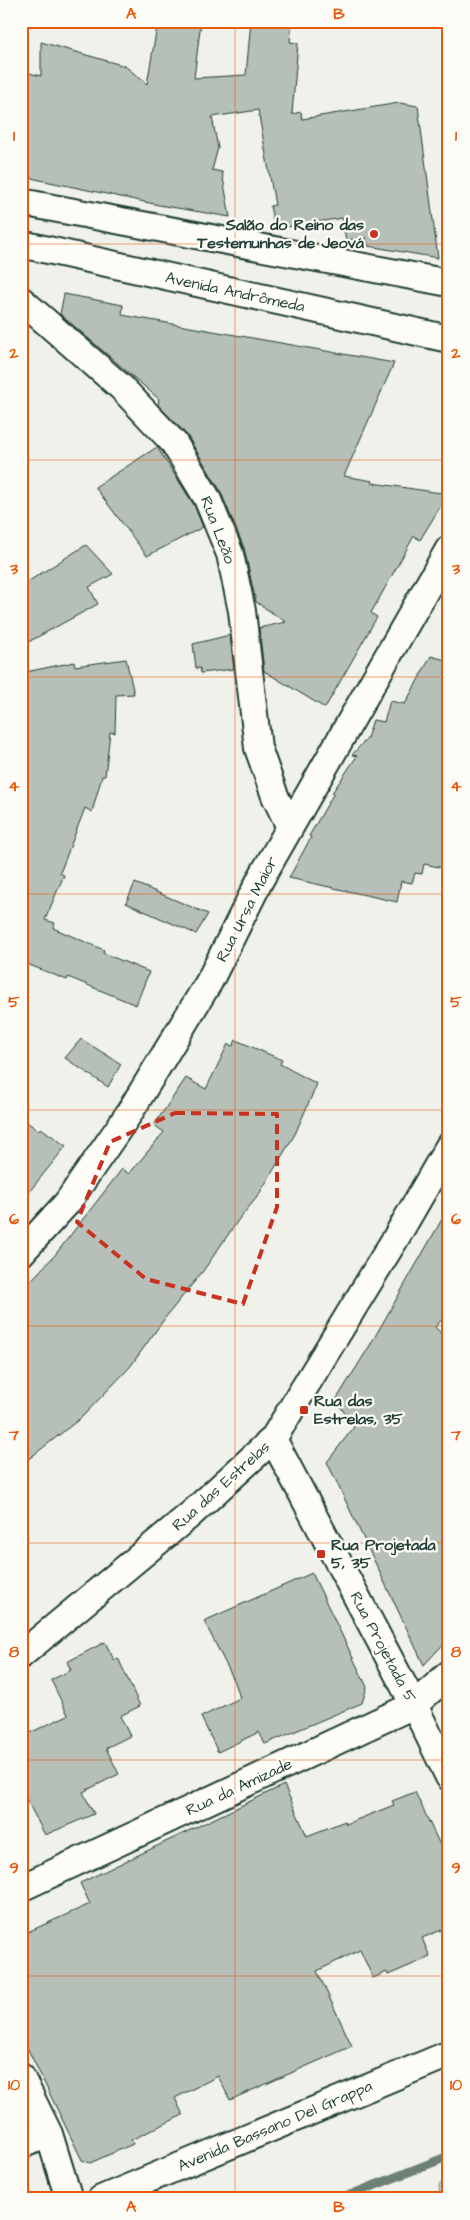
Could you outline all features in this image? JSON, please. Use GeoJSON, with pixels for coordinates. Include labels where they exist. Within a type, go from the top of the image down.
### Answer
{"type":"FeatureCollection","features":[{"type":"Feature","properties":{"kind":"street"},"geometry":{"type":"LineString","coordinates":[[21,202],[449,283]]}},
{"type":"Feature","properties":{"kind":"street","name":"Avenida Andrômeda"},"geometry":{"type":"LineString","coordinates":[[21,244],[449,339]]}},
{"type":"Feature","properties":{"kind":"street","name":"Rua Leão"},"geometry":{"type":"LineString","coordinates":[[21,300],[122,388],[174,444],[207,498],[230,554],[242,611],[258,748],[275,796],[290,827]]}},
{"type":"Feature","properties":{"kind":"street","name":"Rua Ursa Maior"},"geometry":{"type":"LineString","coordinates":[[21,1253],[67,1203],[128,1115],[209,982],[261,878],[449,549]]}},
{"type":"Feature","properties":{"kind":"street","name":"Rua das Estrelas"},"geometry":{"type":"LineString","coordinates":[[21,1655],[191,1514],[274,1439],[449,1146]]}},
{"type":"Feature","properties":{"kind":"street","name":"Rua Projetada 5"},"geometry":{"type":"LineString","coordinates":[[274,1439],[414,1705],[449,1777]]}},
{"type":"Feature","properties":{"kind":"street","name":"Rua da Amizade"},"geometry":{"type":"LineString","coordinates":[[21,1888],[414,1705],[449,1674]]}},
{"type":"Feature","properties":{"kind":"street","name":"Avenida Bassano Del Grappa"},"geometry":{"type":"LineString","coordinates":[[101,2199],[449,2054]]}},
{"type":"Feature","properties":{"kind":"street"},"geometry":{"type":"LineString","coordinates":[[21,2077],[49,2134],[69,2199]]}},
{"type":"Feature","properties":{"kind":"street"},"geometry":{"type":"LineString","coordinates":[[21,2145],[49,2134]]}},
{"type":"Feature","properties":{"kind":"highlighted area"},"geometry":{"type":"Polygon","coordinates":[[[175,1113],[277,1114],[277,1207],[243,1304],[146,1279],[77,1222],[110,1142],[175,1113]]]}},
{"type":"Feature","properties":{"kind":"shaded area"},"geometry":{"type":"Polygon","coordinates":[[[449,2179],[449,2199],[440,2199],[439,2185],[449,2179]]]}},
{"type":"Feature","properties":{"kind":"building"},"geometry":{"type":"Polygon","coordinates":[[[158,21],[201,21],[194,78],[246,75],[251,21],[292,21],[290,42],[298,43],[292,114],[301,112],[302,119],[399,103],[418,106],[438,258],[368,246],[366,238],[346,240],[342,218],[275,229],[270,206],[275,205],[258,110],[212,117],[218,148],[212,170],[222,172],[230,217],[159,205],[21,176],[21,71],[41,76],[41,42],[125,66],[147,84],[158,21]]]}},
{"type":"Feature","properties":{"kind":"building"},"geometry":{"type":"Polygon","coordinates":[[[64,294],[123,305],[122,315],[394,363],[344,476],[373,481],[372,483],[448,494],[420,540],[414,536],[371,613],[377,617],[325,708],[264,671],[259,628],[286,622],[256,602],[244,548],[220,490],[187,435],[158,405],[159,399],[60,314],[64,294]]]}},
{"type":"Feature","properties":{"kind":"building"},"geometry":{"type":"Polygon","coordinates":[[[157,447],[194,505],[203,527],[147,556],[95,487],[157,447]]]}},
{"type":"Feature","properties":{"kind":"building"},"geometry":{"type":"Polygon","coordinates":[[[86,545],[113,574],[89,587],[98,604],[21,646],[21,586],[86,545]]]}},
{"type":"Feature","properties":{"kind":"building"},"geometry":{"type":"Polygon","coordinates":[[[230,635],[234,669],[201,673],[200,668],[196,668],[193,644],[230,635]]]}},
{"type":"Feature","properties":{"kind":"building"},"geometry":{"type":"Polygon","coordinates":[[[431,656],[449,661],[449,850],[444,868],[424,864],[422,874],[415,873],[412,883],[401,881],[397,902],[289,878],[311,837],[309,836],[334,793],[332,793],[357,756],[352,755],[367,738],[373,720],[384,722],[390,701],[405,704],[431,656]]]}},
{"type":"Feature","properties":{"kind":"building"},"geometry":{"type":"Polygon","coordinates":[[[126,659],[134,694],[116,695],[115,733],[110,732],[105,776],[102,776],[92,812],[85,808],[60,873],[64,875],[45,920],[55,923],[53,928],[104,950],[103,953],[149,972],[136,1005],[68,977],[67,980],[27,964],[21,976],[21,673],[74,662],[75,666],[126,659]]]}},
{"type":"Feature","properties":{"kind":"building"},"geometry":{"type":"Polygon","coordinates":[[[135,883],[208,914],[196,934],[126,903],[135,883]]]}},
{"type":"Feature","properties":{"kind":"building"},"geometry":{"type":"Polygon","coordinates":[[[81,1039],[121,1064],[108,1087],[65,1058],[81,1039]]]}},
{"type":"Feature","properties":{"kind":"building"},"geometry":{"type":"Polygon","coordinates":[[[236,1040],[282,1060],[280,1064],[317,1084],[295,1134],[258,1196],[130,1367],[82,1417],[21,1465],[21,1291],[55,1255],[122,1169],[129,1174],[164,1132],[154,1125],[186,1078],[206,1089],[228,1044],[233,1046],[236,1040]]]}},
{"type":"Feature","properties":{"kind":"building"},"geometry":{"type":"Polygon","coordinates":[[[21,1118],[38,1130],[41,1128],[66,1146],[21,1202],[21,1118]]]}},
{"type":"Feature","properties":{"kind":"building"},"geometry":{"type":"Polygon","coordinates":[[[449,1207],[449,1312],[435,1327],[449,1341],[449,1638],[424,1665],[327,1462],[354,1427],[336,1400],[369,1347],[449,1207]]]}},
{"type":"Feature","properties":{"kind":"building"},"geometry":{"type":"Polygon","coordinates":[[[312,1573],[367,1687],[362,1703],[265,1744],[259,1732],[218,1752],[201,1717],[240,1698],[235,1682],[204,1621],[312,1573]]]}},
{"type":"Feature","properties":{"kind":"building"},"geometry":{"type":"Polygon","coordinates":[[[105,1642],[114,1660],[118,1658],[140,1706],[120,1716],[130,1736],[106,1748],[119,1774],[83,1792],[94,1814],[45,1835],[21,1789],[21,1737],[68,1715],[51,1680],[71,1670],[67,1662],[105,1642]]]}},
{"type":"Feature","properties":{"kind":"building"},"geometry":{"type":"Polygon","coordinates":[[[284,1785],[307,1836],[345,1821],[346,1824],[394,1805],[392,1801],[415,1792],[449,1864],[449,1927],[422,1938],[430,1957],[388,1975],[387,1972],[373,1978],[360,1950],[317,1971],[352,2046],[230,2100],[218,2076],[175,2098],[183,2115],[131,2140],[133,2144],[90,2163],[82,2160],[21,2035],[21,1935],[90,1904],[80,1883],[284,1785]]]}},
{"type":"Feature","properties":{"kind":"waterway"},"geometry":{"type":"LineString","coordinates":[[340,2199],[449,2156]]}},
{"type":"Feature","properties":{"kind":"place","name":"Salão do Reino das Testemunhas de Jeová"},"geometry":{"type":"Point","coordinates":[374,234]}},
{"type":"Feature","properties":{"kind":"place","name":"Rua das Estrelas, 35"},"geometry":{"type":"Point","coordinates":[304,1410]}},
{"type":"Feature","properties":{"kind":"place","name":"Rua Projetada 5, 35"},"geometry":{"type":"Point","coordinates":[321,1554]}}]}
